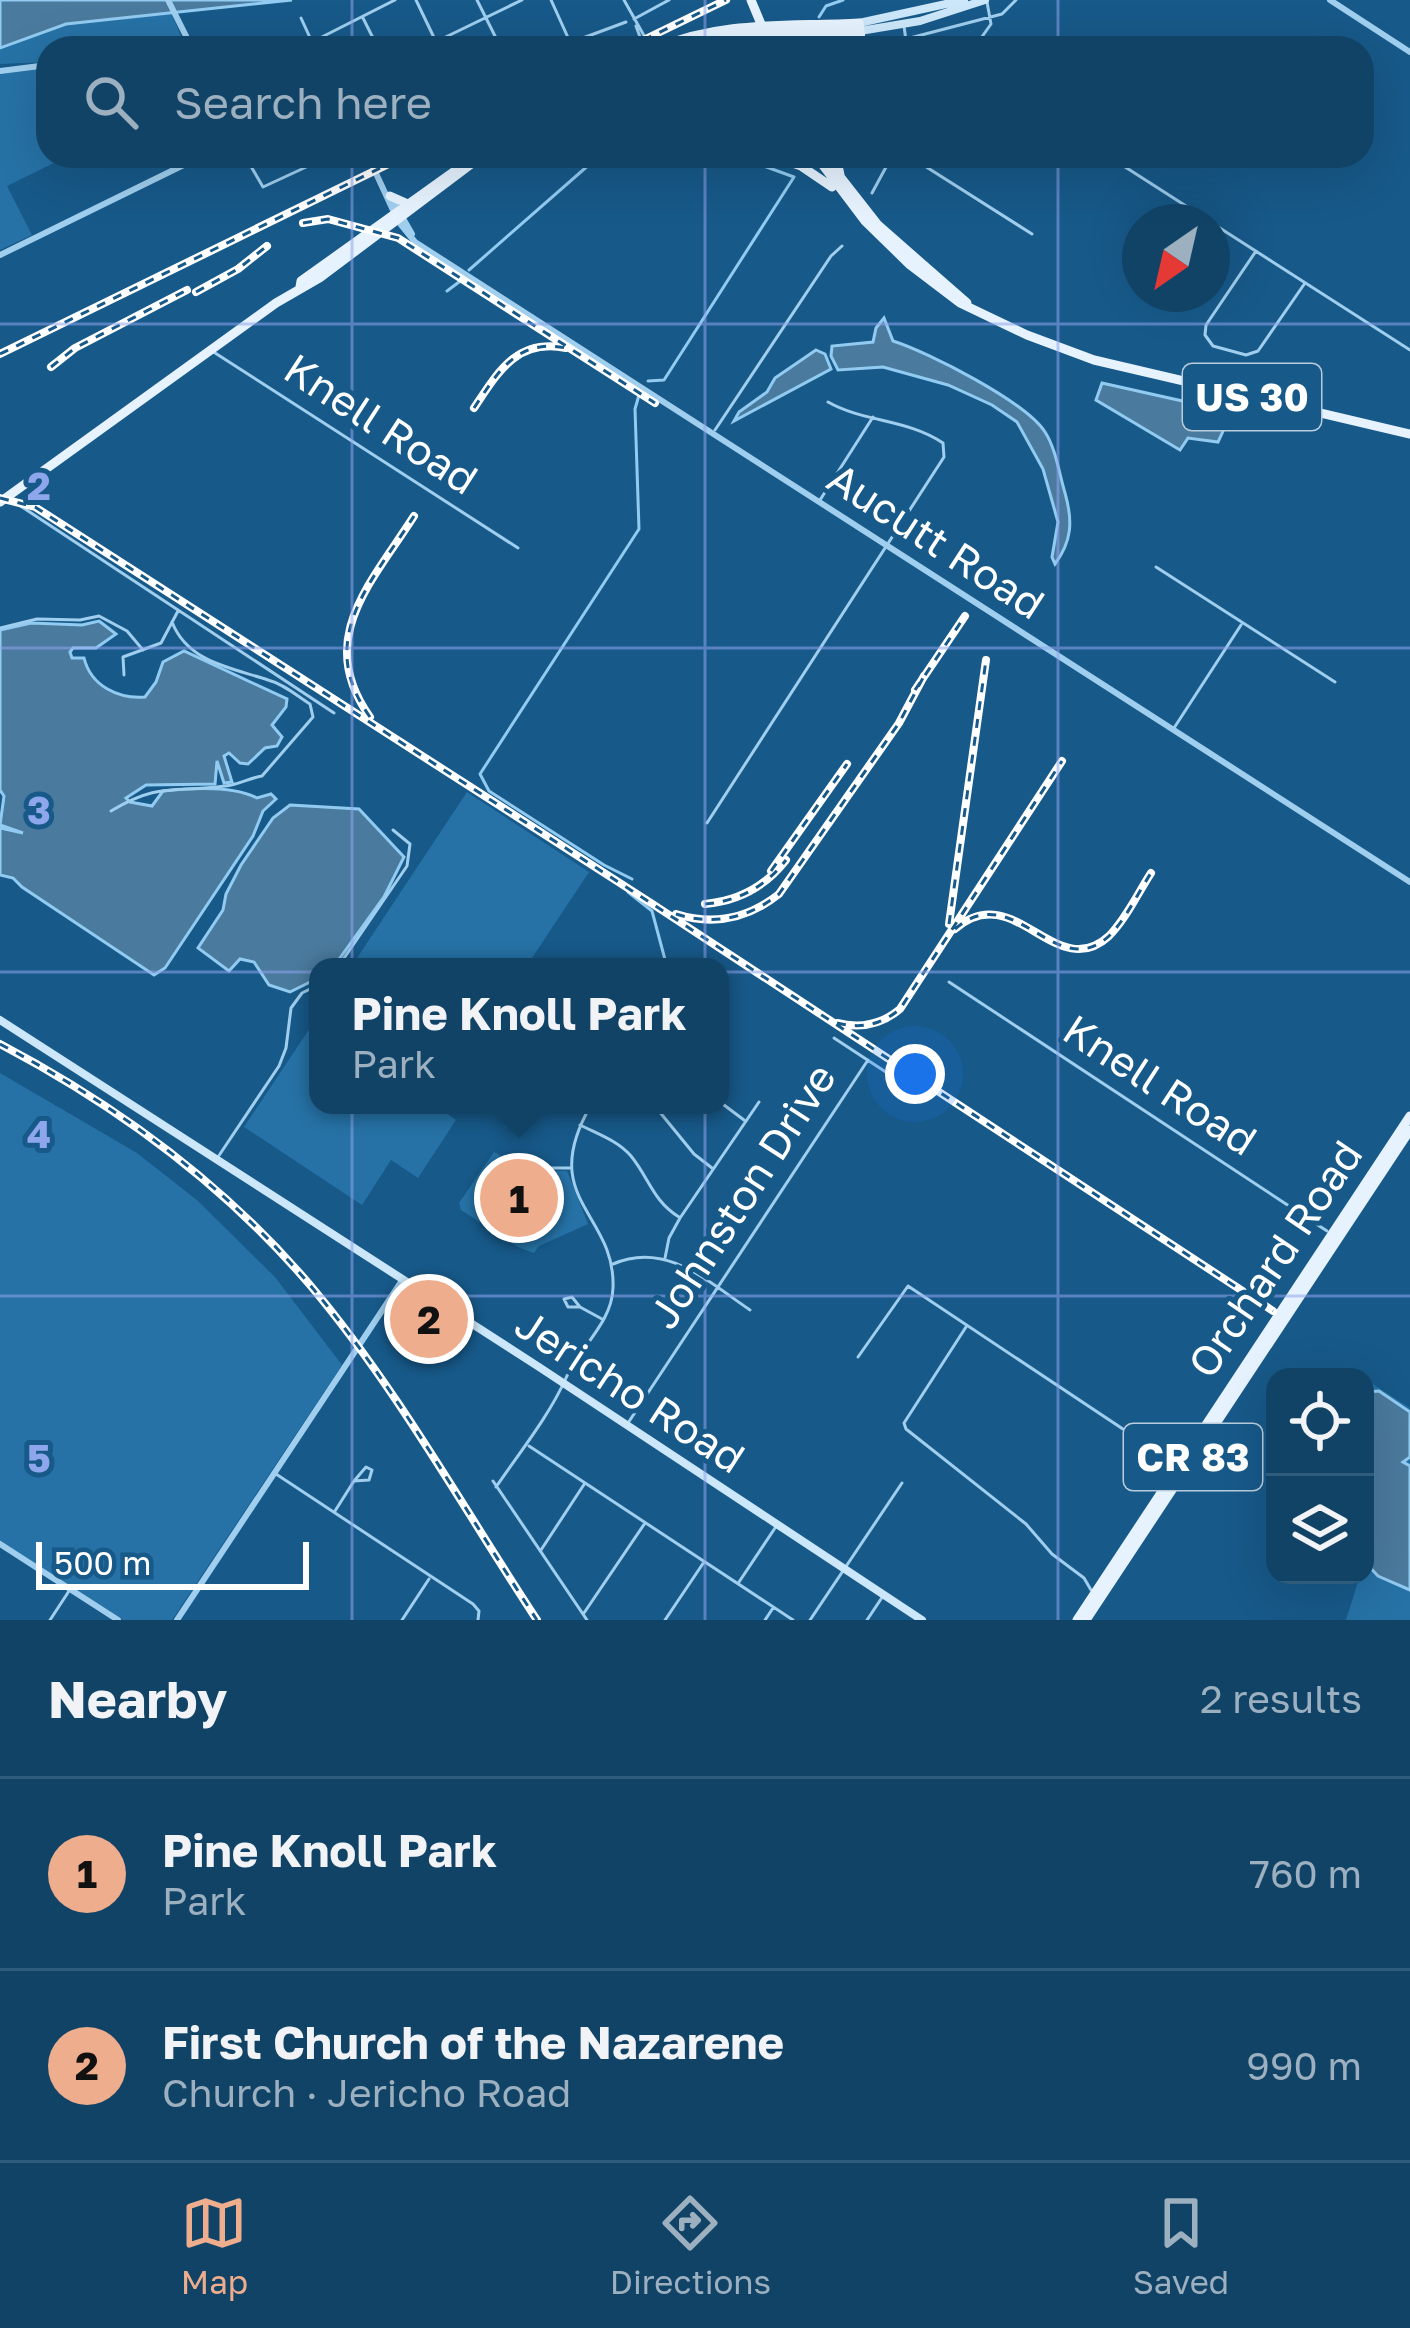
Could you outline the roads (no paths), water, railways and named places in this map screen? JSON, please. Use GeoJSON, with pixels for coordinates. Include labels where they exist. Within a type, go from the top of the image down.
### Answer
{"type":"FeatureCollection","features":[{"type":"Feature","properties":{"kind":"main road"},"geometry":{"type":"LineString","coordinates":[[748,0],[762,36]]}},
{"type":"Feature","properties":{"kind":"main road"},"geometry":{"type":"LineString","coordinates":[[902,21],[964,0]]}},
{"type":"Feature","properties":{"kind":"main road"},"geometry":{"type":"LineString","coordinates":[[740,36],[902,21],[986,0]]}},
{"type":"Feature","properties":{"kind":"main road"},"geometry":{"type":"LineString","coordinates":[[682,36],[703,27],[855,27]]}},
{"type":"Feature","properties":{"kind":"main road"},"geometry":{"type":"LineString","coordinates":[[855,27],[856,36]]}},
{"type":"Feature","properties":{"kind":"main road"},"geometry":{"type":"LineString","coordinates":[[3,500],[300,286],[304,288],[460,168]]}},
{"type":"Feature","properties":{"kind":"main road"},"geometry":{"type":"LineString","coordinates":[[805,168],[842,194]]}},
{"type":"Feature","properties":{"kind":"main road","name":"US 30"},"geometry":{"type":"LineString","coordinates":[[827,168],[842,194],[910,265],[960,303],[967,303]]}},
{"type":"Feature","properties":{"kind":"main road","name":"US 30"},"geometry":{"type":"LineString","coordinates":[[830,168],[901,248],[967,303],[1040,341],[1094,360],[1410,434]]}},
{"type":"Feature","properties":{"kind":"main road"},"geometry":{"type":"LineString","coordinates":[[838,168],[841,180]]}},
{"type":"Feature","properties":{"kind":"main road"},"geometry":{"type":"LineString","coordinates":[[389,199],[399,218]]}},
{"type":"Feature","properties":{"kind":"main road"},"geometry":{"type":"LineString","coordinates":[[389,199],[399,218]]}},
{"type":"Feature","properties":{"kind":"main road","name":"Jericho Road"},"geometry":{"type":"LineString","coordinates":[[0,1020],[922,1620]]}},
{"type":"Feature","properties":{"kind":"main road","name":"Orchard Road"},"geometry":{"type":"LineString","coordinates":[[1081,1620],[1410,1116]]}},
{"type":"Feature","properties":{"kind":"main road","name":"Orchard Road"},"geometry":{"type":"LineString","coordinates":[[1335,1236],[1410,1130]]}},
{"type":"Feature","properties":{"kind":"main road","name":"Orchard Road"},"geometry":{"type":"LineString","coordinates":[[1081,1620],[1092,1595],[1181,1468]]}},
{"type":"Feature","properties":{"kind":"street"},"geometry":{"type":"LineString","coordinates":[[168,0],[186,36]]}},
{"type":"Feature","properties":{"kind":"street"},"geometry":{"type":"LineString","coordinates":[[329,36],[395,0]]}},
{"type":"Feature","properties":{"kind":"street"},"geometry":{"type":"LineString","coordinates":[[416,0],[434,36]]}},
{"type":"Feature","properties":{"kind":"street"},"geometry":{"type":"LineString","coordinates":[[477,0],[495,36]]}},
{"type":"Feature","properties":{"kind":"street"},"geometry":{"type":"LineString","coordinates":[[453,36],[522,0]]}},
{"type":"Feature","properties":{"kind":"street"},"geometry":{"type":"LineString","coordinates":[[550,0],[568,36]]}},
{"type":"Feature","properties":{"kind":"street"},"geometry":{"type":"LineString","coordinates":[[624,0],[646,36]]}},
{"type":"Feature","properties":{"kind":"street"},"geometry":{"type":"LineString","coordinates":[[983,36],[992,15],[986,0]]}},
{"type":"Feature","properties":{"kind":"street"},"geometry":{"type":"LineString","coordinates":[[917,36],[1004,13],[1016,0]]}},
{"type":"Feature","properties":{"kind":"street"},"geometry":{"type":"LineString","coordinates":[[1330,0],[1410,52]]}},
{"type":"Feature","properties":{"kind":"street"},"geometry":{"type":"LineString","coordinates":[[635,21],[668,1]]}},
{"type":"Feature","properties":{"kind":"street"},"geometry":{"type":"LineString","coordinates":[[362,17],[371,36]]}},
{"type":"Feature","properties":{"kind":"street"},"geometry":{"type":"LineString","coordinates":[[301,18],[310,36]]}},
{"type":"Feature","properties":{"kind":"street"},"geometry":{"type":"LineString","coordinates":[[635,21],[640,36]]}},
{"type":"Feature","properties":{"kind":"street"},"geometry":{"type":"LineString","coordinates":[[902,21],[905,36]]}},
{"type":"Feature","properties":{"kind":"street"},"geometry":{"type":"LineString","coordinates":[[592,36],[626,22]]}},
{"type":"Feature","properties":{"kind":"street"},"geometry":{"type":"LineString","coordinates":[[0,70],[36,66]]}},
{"type":"Feature","properties":{"kind":"street"},"geometry":{"type":"LineString","coordinates":[[0,255],[170,168]]}},
{"type":"Feature","properties":{"kind":"street"},"geometry":{"type":"LineString","coordinates":[[251,168],[261,187],[305,168]]}},
{"type":"Feature","properties":{"kind":"street"},"geometry":{"type":"LineString","coordinates":[[374,168],[389,199]]}},
{"type":"Feature","properties":{"kind":"street"},"geometry":{"type":"LineString","coordinates":[[872,193],[886,168]]}},
{"type":"Feature","properties":{"kind":"street"},"geometry":{"type":"LineString","coordinates":[[929,168],[1032,234]]}},
{"type":"Feature","properties":{"kind":"street"},"geometry":{"type":"LineString","coordinates":[[1127,168],[1184,204]]}},
{"type":"Feature","properties":{"kind":"street","name":"Aucutt Road"},"geometry":{"type":"LineString","coordinates":[[399,218],[427,247],[1410,882]]}},
{"type":"Feature","properties":{"kind":"street"},"geometry":{"type":"LineString","coordinates":[[1230,234],[1410,350]]}},
{"type":"Feature","properties":{"kind":"street"},"geometry":{"type":"LineString","coordinates":[[714,432],[842,246]]}},
{"type":"Feature","properties":{"kind":"street"},"geometry":{"type":"LineString","coordinates":[[1256,251],[1206,325],[1205,335],[1215,348],[1246,355],[1258,351],[1305,283]]}},
{"type":"Feature","properties":{"kind":"street","name":"Knell Road"},"geometry":{"type":"LineString","coordinates":[[211,350],[518,548]]}},
{"type":"Feature","properties":{"kind":"street"},"geometry":{"type":"LineString","coordinates":[[707,823],[944,457],[945,446],[933,436],[828,402]]}},
{"type":"Feature","properties":{"kind":"street"},"geometry":{"type":"LineString","coordinates":[[819,501],[873,417]]}},
{"type":"Feature","properties":{"kind":"street"},"geometry":{"type":"LineString","coordinates":[[3,500],[334,713]]}},
{"type":"Feature","properties":{"kind":"street"},"geometry":{"type":"LineString","coordinates":[[1156,566],[1335,682]]}},
{"type":"Feature","properties":{"kind":"street"},"geometry":{"type":"LineString","coordinates":[[124,675],[123,657],[161,643],[178,609]]}},
{"type":"Feature","properties":{"kind":"street"},"geometry":{"type":"LineString","coordinates":[[0,628],[99,616],[127,631],[143,650]]}},
{"type":"Feature","properties":{"kind":"street"},"geometry":{"type":"LineString","coordinates":[[111,811],[152,789],[228,786],[266,775],[313,717],[310,704],[279,684],[236,672],[199,654],[183,641],[172,622]]}},
{"type":"Feature","properties":{"kind":"street"},"geometry":{"type":"LineString","coordinates":[[1173,729],[1243,622]]}},
{"type":"Feature","properties":{"kind":"street"},"geometry":{"type":"LineString","coordinates":[[344,958],[407,866],[410,844],[393,830]]}},
{"type":"Feature","properties":{"kind":"street","name":"Knell Road"},"geometry":{"type":"LineString","coordinates":[[949,982],[1335,1236]]}},
{"type":"Feature","properties":{"kind":"street"},"geometry":{"type":"LineString","coordinates":[[217,1159],[278,1066],[286,1048],[291,1008],[309,990]]}},
{"type":"Feature","properties":{"kind":"street"},"geometry":{"type":"LineString","coordinates":[[834,1038],[901,1082]]}},
{"type":"Feature","properties":{"kind":"street","name":"Johnston Drive"},"geometry":{"type":"LineString","coordinates":[[627,1425],[868,1060]]}},
{"type":"Feature","properties":{"kind":"street"},"geometry":{"type":"LineString","coordinates":[[665,1258],[680,1218],[759,1102]]}},
{"type":"Feature","properties":{"kind":"street"},"geometry":{"type":"LineString","coordinates":[[729,1109],[746,1121]]}},
{"type":"Feature","properties":{"kind":"street"},"geometry":{"type":"LineString","coordinates":[[586,1114],[571,1168],[577,1194],[611,1265],[612,1297],[565,1385],[494,1484],[585,1617],[644,1522]]}},
{"type":"Feature","properties":{"kind":"street"},"geometry":{"type":"LineString","coordinates":[[661,1114],[694,1154],[714,1169]]}},
{"type":"Feature","properties":{"kind":"street"},"geometry":{"type":"LineString","coordinates":[[580,1125],[622,1148],[635,1161],[652,1195],[680,1218]]}},
{"type":"Feature","properties":{"kind":"street"},"geometry":{"type":"LineString","coordinates":[[551,1168],[571,1168]]}},
{"type":"Feature","properties":{"kind":"street"},"geometry":{"type":"LineString","coordinates":[[611,1265],[638,1256],[665,1258],[750,1310]]}},
{"type":"Feature","properties":{"kind":"street"},"geometry":{"type":"LineString","coordinates":[[177,1620],[403,1279]]}},
{"type":"Feature","properties":{"kind":"street"},"geometry":{"type":"LineString","coordinates":[[858,1357],[908,1286],[1181,1468]]}},
{"type":"Feature","properties":{"kind":"street"},"geometry":{"type":"LineString","coordinates":[[580,1307],[603,1320]]}},
{"type":"Feature","properties":{"kind":"street"},"geometry":{"type":"LineString","coordinates":[[967,1325],[906,1418],[906,1429],[1017,1516],[1052,1555],[1084,1578],[1092,1595]]}},
{"type":"Feature","properties":{"kind":"street"},"geometry":{"type":"LineString","coordinates":[[526,1443],[793,1620]]}},
{"type":"Feature","properties":{"kind":"street"},"geometry":{"type":"LineString","coordinates":[[275,1473],[473,1604],[478,1617]]}},
{"type":"Feature","properties":{"kind":"street"},"geometry":{"type":"LineString","coordinates":[[334,1512],[353,1481]]}},
{"type":"Feature","properties":{"kind":"street"},"geometry":{"type":"LineString","coordinates":[[810,1620],[902,1483]]}},
{"type":"Feature","properties":{"kind":"street"},"geometry":{"type":"LineString","coordinates":[[540,1552],[585,1484]]}},
{"type":"Feature","properties":{"kind":"street"},"geometry":{"type":"LineString","coordinates":[[738,1584],[777,1524]]}},
{"type":"Feature","properties":{"kind":"street"},"geometry":{"type":"LineString","coordinates":[[0,1544],[118,1620]]}},
{"type":"Feature","properties":{"kind":"street"},"geometry":{"type":"LineString","coordinates":[[665,1620],[704,1562]]}},
{"type":"Feature","properties":{"kind":"street"},"geometry":{"type":"LineString","coordinates":[[402,1620],[430,1577]]}},
{"type":"Feature","properties":{"kind":"street"},"geometry":{"type":"LineString","coordinates":[[1084,1578],[1104,1577]]}},
{"type":"Feature","properties":{"kind":"street"},"geometry":{"type":"LineString","coordinates":[[50,1620],[70,1589]]}},
{"type":"Feature","properties":{"kind":"street"},"geometry":{"type":"LineString","coordinates":[[867,1620],[884,1594]]}},
{"type":"Feature","properties":{"kind":"street"},"geometry":{"type":"LineString","coordinates":[[765,1620],[773,1608]]}},
{"type":"Feature","properties":{"kind":"waterway"},"geometry":{"type":"LineString","coordinates":[[819,17],[826,6],[843,0]]}},
{"type":"Feature","properties":{"kind":"waterway"},"geometry":{"type":"LineString","coordinates":[[469,270],[585,168]]}},
{"type":"Feature","properties":{"kind":"waterway"},"geometry":{"type":"LineString","coordinates":[[648,381],[664,380],[794,177],[769,168]]}},
{"type":"Feature","properties":{"kind":"waterway"},"geometry":{"type":"LineString","coordinates":[[447,291],[459,282]]}},
{"type":"Feature","properties":{"kind":"waterway"},"geometry":{"type":"LineString","coordinates":[[632,879],[489,791],[480,774],[639,529],[635,409],[639,395]]}},
{"type":"Feature","properties":{"kind":"waterway"},"geometry":{"type":"LineString","coordinates":[[628,892],[652,911],[665,958]]}},
{"type":"Feature","properties":{"kind":"railway"},"geometry":{"type":"LineString","coordinates":[[652,36],[726,0]]}},
{"type":"Feature","properties":{"kind":"railway"},"geometry":{"type":"LineString","coordinates":[[0,354],[380,168]]}},
{"type":"Feature","properties":{"kind":"railway"},"geometry":{"type":"LineString","coordinates":[[303,223],[328,219],[398,238],[655,403]]}},
{"type":"Feature","properties":{"kind":"railway"},"geometry":{"type":"LineString","coordinates":[[196,292],[267,246]]}},
{"type":"Feature","properties":{"kind":"railway"},"geometry":{"type":"LineString","coordinates":[[51,367],[75,348],[187,290]]}},
{"type":"Feature","properties":{"kind":"railway"},"geometry":{"type":"LineString","coordinates":[[474,408],[501,371],[522,353],[549,346],[566,348]]}},
{"type":"Feature","properties":{"kind":"railway"},"geometry":{"type":"LineString","coordinates":[[0,498],[35,507],[1273,1311]]}},
{"type":"Feature","properties":{"kind":"railway"},"geometry":{"type":"LineString","coordinates":[[370,717],[354,689],[347,662],[348,637],[367,588],[414,516]]}},
{"type":"Feature","properties":{"kind":"railway"},"geometry":{"type":"LineString","coordinates":[[915,690],[965,616]]}},
{"type":"Feature","properties":{"kind":"railway"},"geometry":{"type":"LineString","coordinates":[[949,924],[986,660]]}},
{"type":"Feature","properties":{"kind":"railway"},"geometry":{"type":"LineString","coordinates":[[676,914],[731,918],[779,894],[899,723],[924,676]]}},
{"type":"Feature","properties":{"kind":"railway"},"geometry":{"type":"LineString","coordinates":[[837,1023],[870,1024],[900,1009],[1062,761]]}},
{"type":"Feature","properties":{"kind":"railway"},"geometry":{"type":"LineString","coordinates":[[771,871],[847,764]]}},
{"type":"Feature","properties":{"kind":"railway"},"geometry":{"type":"LineString","coordinates":[[705,904],[750,891],[786,860]]}},
{"type":"Feature","properties":{"kind":"railway"},"geometry":{"type":"LineString","coordinates":[[955,929],[976,916],[996,915],[1053,942],[1090,948],[1115,929],[1151,873]]}},
{"type":"Feature","properties":{"kind":"railway"},"geometry":{"type":"LineString","coordinates":[[0,1044],[86,1093],[167,1150],[277,1248],[372,1365],[537,1620]]}},
{"type":"Feature","properties":{"kind":"place","name":"Pine Knoll Park"},"geometry":{"type":"Point","coordinates":[519,1198]}},
{"type":"Feature","properties":{"kind":"place","name":"First Church of the Nazarene"},"geometry":{"type":"Point","coordinates":[429,1319]}}]}
